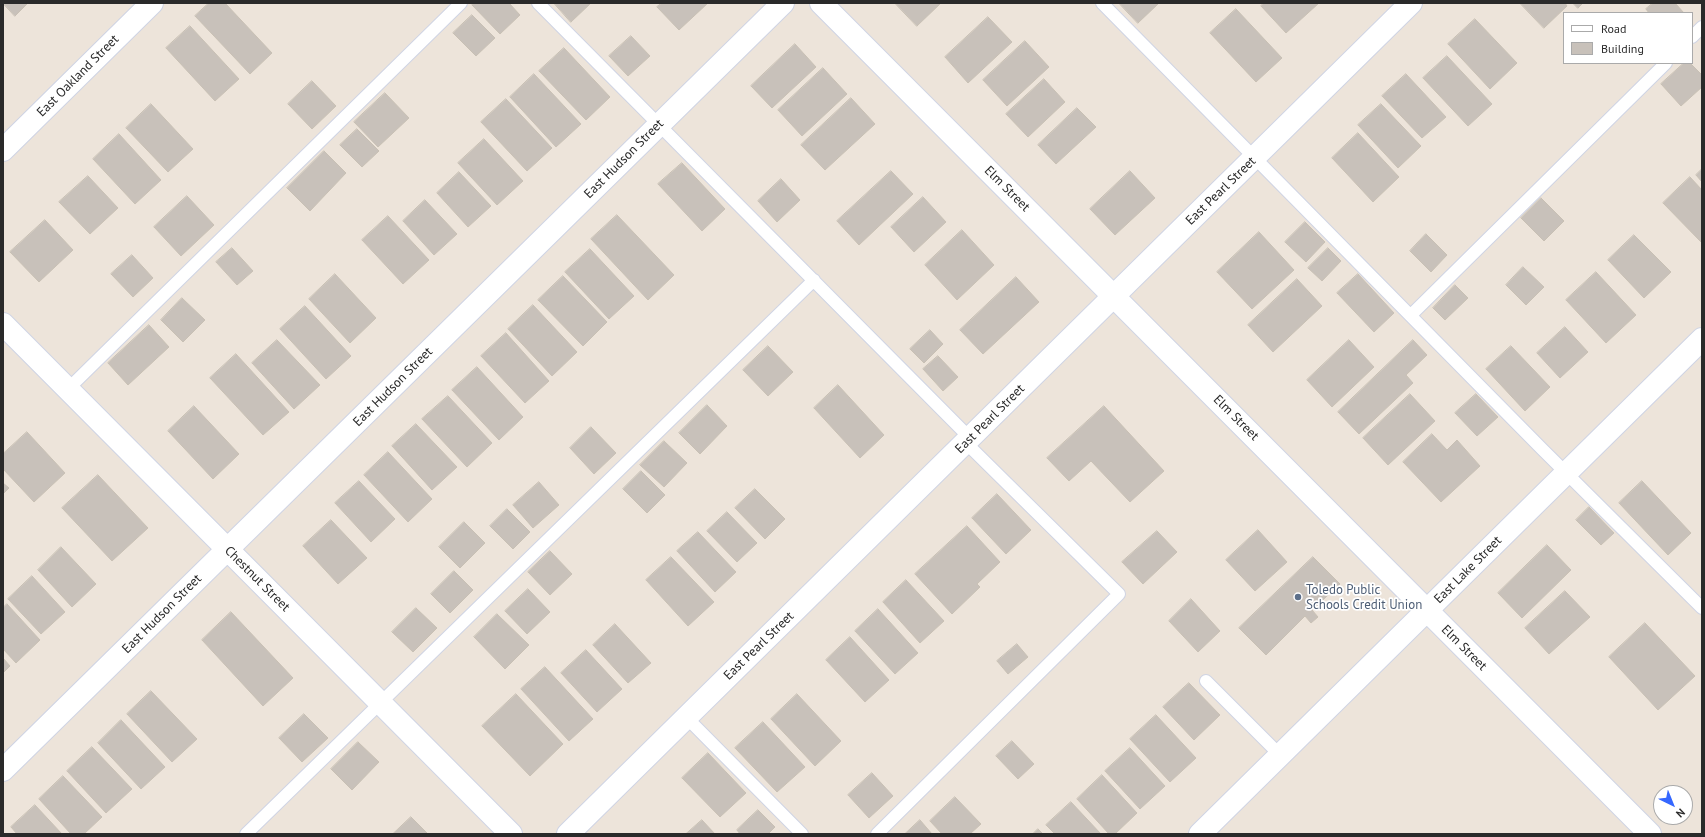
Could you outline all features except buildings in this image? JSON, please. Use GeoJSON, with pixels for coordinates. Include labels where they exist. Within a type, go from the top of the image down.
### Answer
{"type":"FeatureCollection","features":[{"type":"Feature","properties":{"kind":"street","name":"East Oakland Street"},"geometry":{"type":"LineString","coordinates":[[3,150],[152,3]]}},
{"type":"Feature","properties":{"kind":"street","name":"East Hudson Street"},"geometry":{"type":"LineString","coordinates":[[3,770],[783,3]]}},
{"type":"Feature","properties":{"kind":"street","name":"Elm Street"},"geometry":{"type":"LineString","coordinates":[[821,3],[1650,834]]}},
{"type":"Feature","properties":{"kind":"street","name":"East Pearl Street"},"geometry":{"type":"LineString","coordinates":[[568,834],[1411,3]]}},
{"type":"Feature","properties":{"kind":"street","name":"Chestnut Street"},"geometry":{"type":"LineString","coordinates":[[3,324],[511,834]]}},
{"type":"Feature","properties":{"kind":"street","name":"East Lake Street"},"geometry":{"type":"LineString","coordinates":[[1200,834],[1702,339]]}},
{"type":"Feature","properties":{"kind":"lane"},"geometry":{"type":"LineString","coordinates":[[68,389],[461,3]]}},
{"type":"Feature","properties":{"kind":"lane"},"geometry":{"type":"LineString","coordinates":[[538,3],[814,280],[1119,594],[877,834]]}},
{"type":"Feature","properties":{"kind":"lane"},"geometry":{"type":"LineString","coordinates":[[1102,3],[1566,473],[1702,608]]}},
{"type":"Feature","properties":{"kind":"lane"},"geometry":{"type":"LineString","coordinates":[[1693,36],[1702,27]]}},
{"type":"Feature","properties":{"kind":"lane"},"geometry":{"type":"LineString","coordinates":[[1411,315],[1665,64]]}},
{"type":"Feature","properties":{"kind":"lane"},"geometry":{"type":"LineString","coordinates":[[246,834],[814,280]]}},
{"type":"Feature","properties":{"kind":"lane"},"geometry":{"type":"LineString","coordinates":[[1206,681],[1280,755]]}},
{"type":"Feature","properties":{"kind":"lane"},"geometry":{"type":"LineString","coordinates":[[686,717],[802,834]]}},
{"type":"Feature","properties":{"kind":"place","name":"Toledo Public Schools Credit Union"},"geometry":{"type":"Point","coordinates":[1298,597]}}]}
